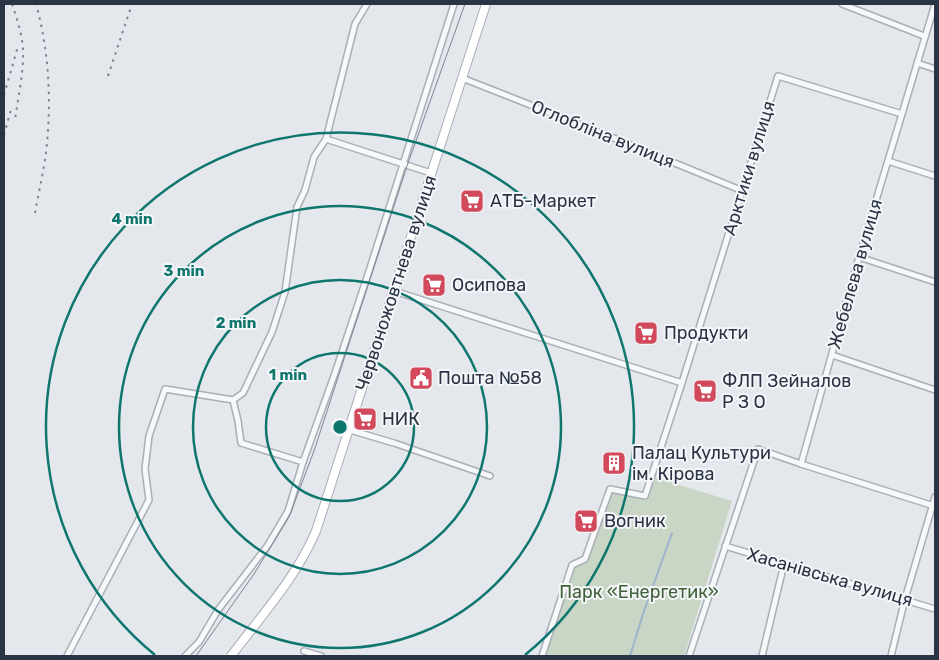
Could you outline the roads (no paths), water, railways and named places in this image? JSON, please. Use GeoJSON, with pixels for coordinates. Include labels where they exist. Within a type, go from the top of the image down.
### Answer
{"type":"FeatureCollection","features":[{"type":"Feature","properties":{"kind":"main road","name":"Червоножовтнева вулиця"},"geometry":{"type":"LineString","coordinates":[[231,656],[296,571],[316,531],[350,430],[485,4]]}},
{"type":"Feature","properties":{"kind":"street"},"geometry":{"type":"LineString","coordinates":[[68,656],[149,500],[145,469],[149,436],[165,389],[233,400],[243,392],[272,332],[285,292],[297,207],[305,190],[314,157],[326,140],[355,24],[367,4]]}},
{"type":"Feature","properties":{"kind":"street"},"geometry":{"type":"LineString","coordinates":[[185,656],[199,642],[218,610],[268,544],[288,511],[303,462],[335,373],[454,4]]}},
{"type":"Feature","properties":{"kind":"street"},"geometry":{"type":"LineString","coordinates":[[842,4],[924,36]]}},
{"type":"Feature","properties":{"kind":"street","name":"Жебелєва вулиця"},"geometry":{"type":"LineString","coordinates":[[801,464],[859,256],[935,4]]}},
{"type":"Feature","properties":{"kind":"street"},"geometry":{"type":"LineString","coordinates":[[917,63],[935,69]]}},
{"type":"Feature","properties":{"kind":"street","name":"Арктики вулиця"},"geometry":{"type":"LineString","coordinates":[[542,656],[572,565],[585,559],[610,489],[644,496],[682,383],[778,76],[902,114]]}},
{"type":"Feature","properties":{"kind":"street","name":"Оглобліна вулиця"},"geometry":{"type":"LineString","coordinates":[[462,78],[743,191]]}},
{"type":"Feature","properties":{"kind":"street"},"geometry":{"type":"LineString","coordinates":[[326,140],[431,173]]}},
{"type":"Feature","properties":{"kind":"street"},"geometry":{"type":"LineString","coordinates":[[888,161],[935,176]]}},
{"type":"Feature","properties":{"kind":"street"},"geometry":{"type":"LineString","coordinates":[[859,256],[935,282]]}},
{"type":"Feature","properties":{"kind":"street"},"geometry":{"type":"LineString","coordinates":[[394,291],[682,383]]}},
{"type":"Feature","properties":{"kind":"street"},"geometry":{"type":"LineString","coordinates":[[832,355],[935,390]]}},
{"type":"Feature","properties":{"kind":"street"},"geometry":{"type":"LineString","coordinates":[[233,400],[241,443],[303,462]]}},
{"type":"Feature","properties":{"kind":"street"},"geometry":{"type":"LineString","coordinates":[[350,430],[490,476]]}},
{"type":"Feature","properties":{"kind":"street"},"geometry":{"type":"LineString","coordinates":[[689,656],[758,449],[934,506]]}},
{"type":"Feature","properties":{"kind":"street"},"geometry":{"type":"LineString","coordinates":[[890,656],[935,498]]}},
{"type":"Feature","properties":{"kind":"street","name":"Хасанівська вулиця"},"geometry":{"type":"LineString","coordinates":[[725,546],[935,608]]}},
{"type":"Feature","properties":{"kind":"street"},"geometry":{"type":"LineString","coordinates":[[762,656],[784,564]]}},
{"type":"Feature","properties":{"kind":"street"},"geometry":{"type":"LineString","coordinates":[[304,651],[321,656]]}},
{"type":"Feature","properties":{"kind":"waterway"},"geometry":{"type":"LineString","coordinates":[[630,656],[672,533]]}},
{"type":"Feature","properties":{"kind":"tram line"},"geometry":{"type":"LineString","coordinates":[[196,656],[254,574],[289,517],[314,451],[407,166],[465,4]]}},
{"type":"Feature","properties":{"kind":"railway"},"geometry":{"type":"LineString","coordinates":[[12,4],[23,49],[22,76],[15,120]]}},
{"type":"Feature","properties":{"kind":"railway"},"geometry":{"type":"LineString","coordinates":[[35,213],[45,160],[49,121],[47,62],[36,4]]}},
{"type":"Feature","properties":{"kind":"railway"},"geometry":{"type":"LineString","coordinates":[[108,76],[132,4]]}},
{"type":"Feature","properties":{"kind":"railway"},"geometry":{"type":"LineString","coordinates":[[4,95],[18,46]]}},
{"type":"Feature","properties":{"kind":"railway"},"geometry":{"type":"LineString","coordinates":[[4,135],[12,106]]}},
{"type":"Feature","properties":{"kind":"place","name":"АТБ-Маркет"},"geometry":{"type":"Point","coordinates":[472,201]}},
{"type":"Feature","properties":{"kind":"place","name":"Осипова"},"geometry":{"type":"Point","coordinates":[434,285]}},
{"type":"Feature","properties":{"kind":"place","name":"Продукти"},"geometry":{"type":"Point","coordinates":[646,333]}},
{"type":"Feature","properties":{"kind":"place","name":"Пошта №58"},"geometry":{"type":"Point","coordinates":[421,378]}},
{"type":"Feature","properties":{"kind":"place","name":"ФЛП Зейналов Р З О"},"geometry":{"type":"Point","coordinates":[705,391]}},
{"type":"Feature","properties":{"kind":"place","name":"НИК"},"geometry":{"type":"Point","coordinates":[365,419]}},
{"type":"Feature","properties":{"kind":"place","name":"Палац Культури ім. Кірова"},"geometry":{"type":"Point","coordinates":[614,463]}},
{"type":"Feature","properties":{"kind":"place","name":"Вогник"},"geometry":{"type":"Point","coordinates":[586,521]}},
{"type":"Feature","properties":{"kind":"park label","name":"Парк «Енергетик»"},"geometry":{"type":"Point","coordinates":[639,592]}}]}
